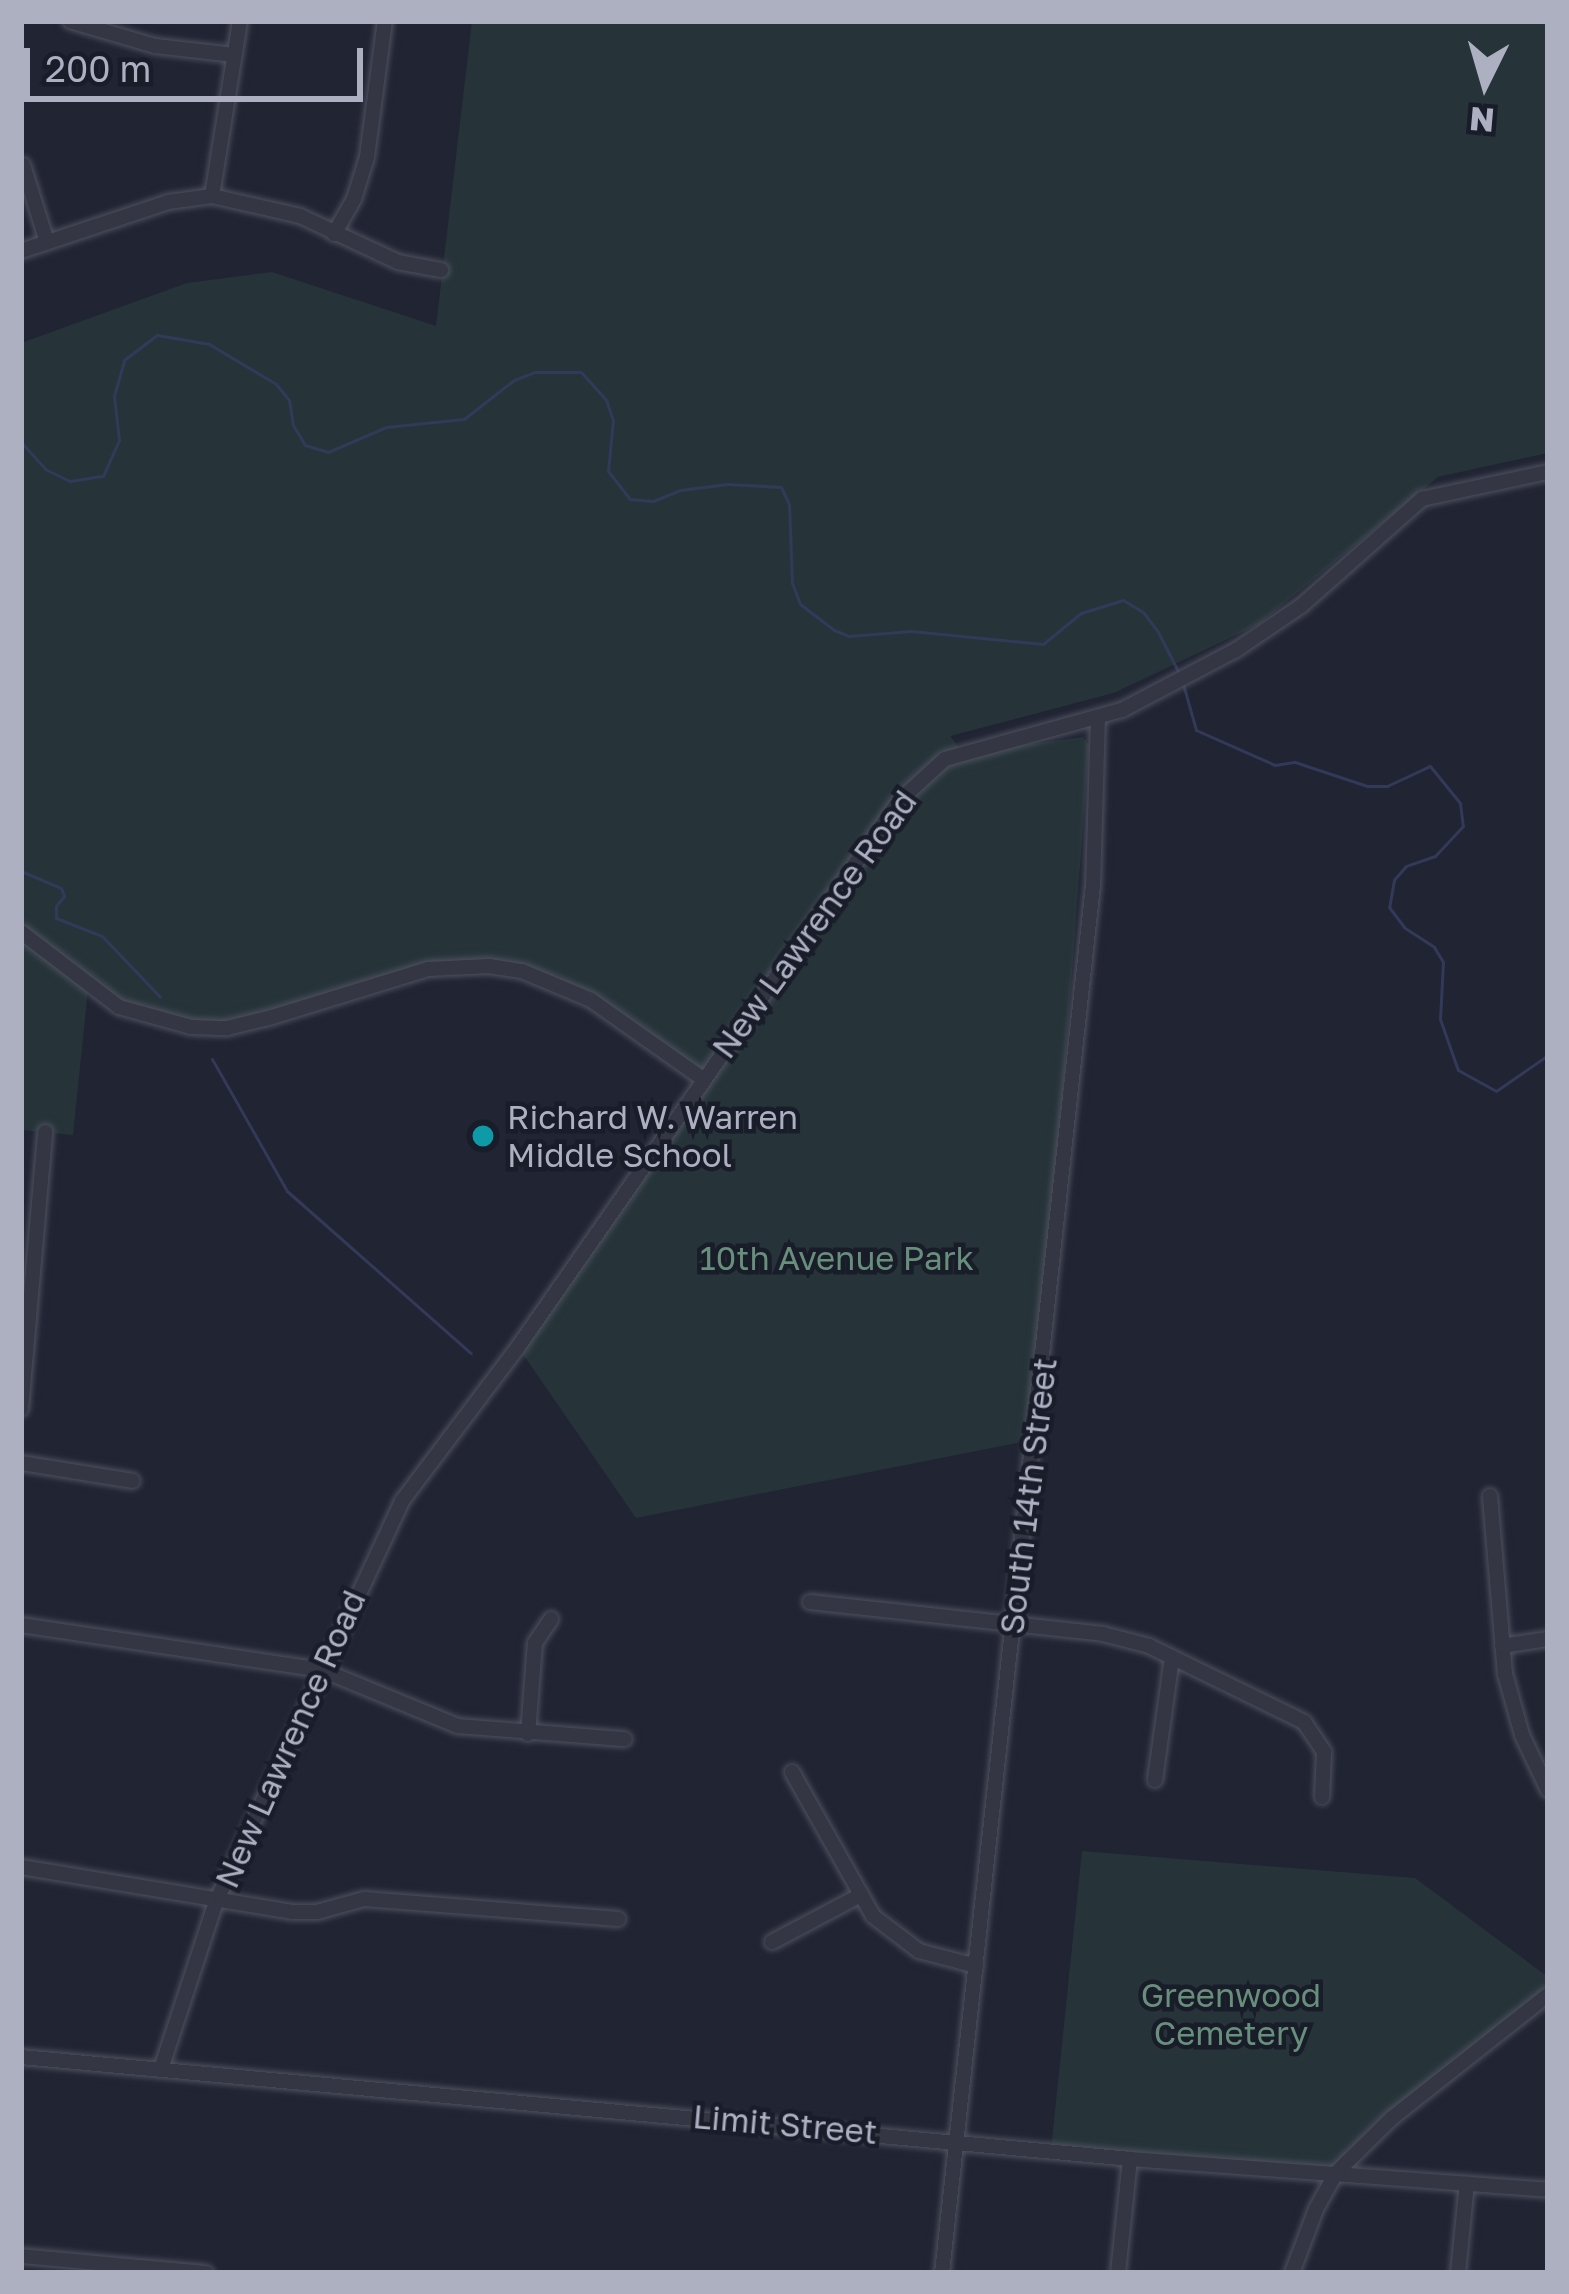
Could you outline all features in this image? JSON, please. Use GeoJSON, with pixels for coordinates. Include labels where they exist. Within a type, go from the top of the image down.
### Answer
{"type":"FeatureCollection","features":[{"type":"Feature","properties":{"kind":"street"},"geometry":{"type":"LineString","coordinates":[[70,21],[155,46],[235,56]]}},
{"type":"Feature","properties":{"kind":"street"},"geometry":{"type":"LineString","coordinates":[[212,196],[240,21]]}},
{"type":"Feature","properties":{"kind":"street"},"geometry":{"type":"LineString","coordinates":[[334,234],[354,199],[368,157],[385,21]]}},
{"type":"Feature","properties":{"kind":"street"},"geometry":{"type":"LineString","coordinates":[[23,165],[47,242]]}},
{"type":"Feature","properties":{"kind":"street"},"geometry":{"type":"LineString","coordinates":[[21,251],[168,202],[212,196],[261,204],[398,262],[441,270]]}},
{"type":"Feature","properties":{"kind":"street","name":"New Lawrence Road"},"geometry":{"type":"LineString","coordinates":[[160,2069],[216,1903],[403,1501],[518,1348],[899,801],[931,768],[962,753],[1098,718],[1157,694],[1208,665],[1300,606],[1422,499],[1548,472]]}},
{"type":"Feature","properties":{"kind":"street","name":"South 14th Street"},"geometry":{"type":"LineString","coordinates":[[942,2273],[1093,886],[1098,718]]}},
{"type":"Feature","properties":{"kind":"street"},"geometry":{"type":"LineString","coordinates":[[21,932],[119,1007],[191,1027],[242,1025],[428,969],[488,966],[522,970],[591,1000],[703,1079]]}},
{"type":"Feature","properties":{"kind":"street"},"geometry":{"type":"LineString","coordinates":[[21,1409],[45,1132]]}},
{"type":"Feature","properties":{"kind":"street"},"geometry":{"type":"LineString","coordinates":[[21,1463],[133,1481]]}},
{"type":"Feature","properties":{"kind":"street"},"geometry":{"type":"LineString","coordinates":[[1490,1496],[1502,1646],[1522,1735],[1548,1790]]}},
{"type":"Feature","properties":{"kind":"street"},"geometry":{"type":"LineString","coordinates":[[810,1602],[1126,1638],[1314,1730],[1324,1752],[1322,1797]]}},
{"type":"Feature","properties":{"kind":"street"},"geometry":{"type":"LineString","coordinates":[[528,1734],[535,1643],[551,1619]]}},
{"type":"Feature","properties":{"kind":"street"},"geometry":{"type":"LineString","coordinates":[[21,1625],[322,1670],[441,1722],[528,1734],[625,1739]]}},
{"type":"Feature","properties":{"kind":"street"},"geometry":{"type":"LineString","coordinates":[[1502,1646],[1548,1639]]}},
{"type":"Feature","properties":{"kind":"street"},"geometry":{"type":"LineString","coordinates":[[1155,1780],[1172,1657]]}},
{"type":"Feature","properties":{"kind":"street"},"geometry":{"type":"LineString","coordinates":[[792,1772],[859,1896],[906,1943],[949,1962],[976,1966]]}},
{"type":"Feature","properties":{"kind":"street"},"geometry":{"type":"LineString","coordinates":[[21,1867],[151,1886],[216,1903],[316,1912],[364,1899],[618,1919]]}},
{"type":"Feature","properties":{"kind":"street"},"geometry":{"type":"LineString","coordinates":[[772,1942],[859,1896]]}},
{"type":"Feature","properties":{"kind":"street"},"geometry":{"type":"LineString","coordinates":[[1292,2273],[1316,2209],[1336,2173],[1392,2118],[1548,1995]]}},
{"type":"Feature","properties":{"kind":"street","name":"Limit Street"},"geometry":{"type":"LineString","coordinates":[[21,2057],[957,2139],[1130,2159],[1548,2190]]}},
{"type":"Feature","properties":{"kind":"street"},"geometry":{"type":"LineString","coordinates":[[1118,2273],[1130,2159]]}},
{"type":"Feature","properties":{"kind":"street"},"geometry":{"type":"LineString","coordinates":[[1457,2273],[1467,2183]]}},
{"type":"Feature","properties":{"kind":"street"},"geometry":{"type":"LineString","coordinates":[[21,2257],[206,2273]]}},
{"type":"Feature","properties":{"kind":"green space","name":"10th Avenue Park"},"geometry":{"type":"Polygon","coordinates":[[[472,21],[1548,21],[1548,453],[1438,477],[1259,624],[1114,693],[950,736],[963,753],[1083,737],[1089,745],[1037,1439],[636,1518],[518,1347],[702,1079],[554,980],[458,966],[272,1017],[191,1027],[88,989],[73,1135],[21,1130],[21,343],[187,283],[272,272],[436,326],[472,21]]]}},
{"type":"Feature","properties":{"kind":"green space","name":"Greenwood Cemetery"},"geometry":{"type":"Polygon","coordinates":[[[1082,1851],[1415,1878],[1548,1977],[1548,1995],[1336,2173],[1051,2150],[1082,1851]]]}},
{"type":"Feature","properties":{"kind":"waterway"},"geometry":{"type":"LineString","coordinates":[[21,442],[45,469],[70,481],[103,476],[119,440],[114,396],[124,360],[157,335],[209,344],[276,384],[289,400],[293,425],[305,445],[328,452],[386,427],[464,419],[514,380],[535,372],[581,372],[606,400],[613,420],[608,471],[630,499],[653,501],[680,490],[728,484],[781,487],[789,504],[792,583],[800,604],[834,630],[849,636],[911,631],[1043,644],[1081,613],[1123,600],[1143,612],[1180,675]]}},
{"type":"Feature","properties":{"kind":"waterway"},"geometry":{"type":"LineString","coordinates":[[1183,684],[1196,730],[1275,765],[1295,762],[1367,786],[1387,786],[1430,766],[1460,803],[1463,826],[1435,856],[1406,866],[1394,880],[1389,907],[1405,928],[1434,947],[1443,962],[1440,1019],[1458,1070],[1496,1091],[1548,1055]]}},
{"type":"Feature","properties":{"kind":"waterway"},"geometry":{"type":"LineString","coordinates":[[21,871],[61,888],[64,896],[56,906],[56,918],[102,936],[160,997]]}},
{"type":"Feature","properties":{"kind":"waterway"},"geometry":{"type":"LineString","coordinates":[[212,1059],[287,1191],[471,1353]]}},
{"type":"Feature","properties":{"kind":"place","name":"Richard W. Warren Middle School"},"geometry":{"type":"Point","coordinates":[483,1136]}}]}
